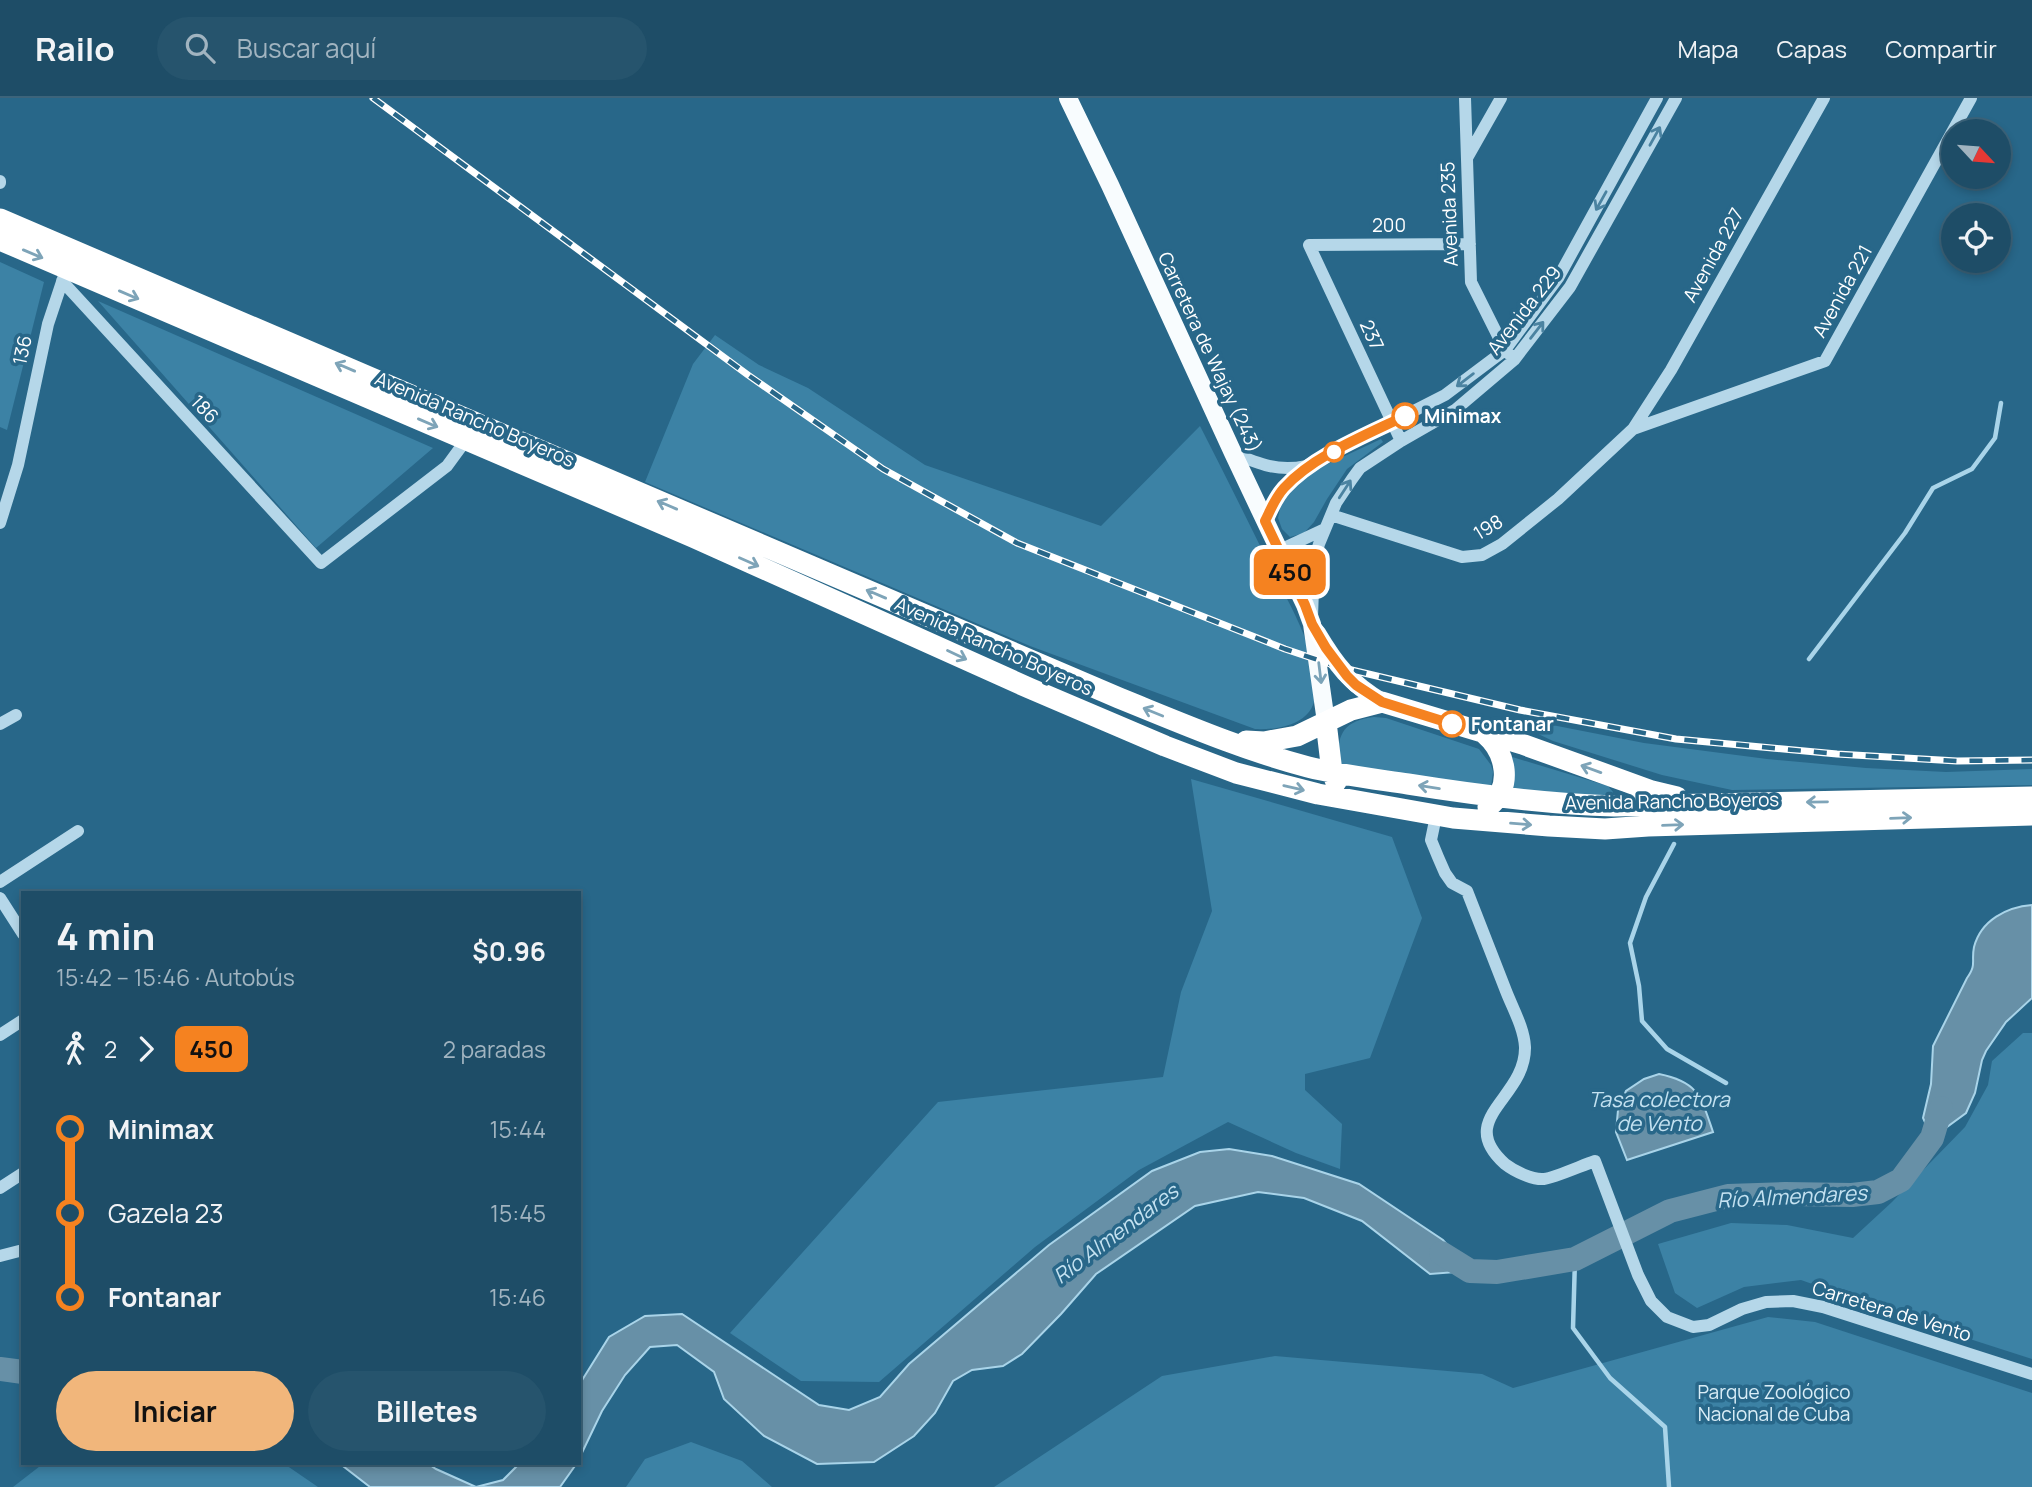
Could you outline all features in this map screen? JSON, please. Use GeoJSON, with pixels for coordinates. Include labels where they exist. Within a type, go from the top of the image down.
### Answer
{"type":"FeatureCollection","features":[{"type":"Feature","properties":{"kind":"highway","name":"Avenida Rancho Boyeros"},"geometry":{"type":"LineString","coordinates":[[0,219],[1049,669],[1189,727],[1288,761],[1332,772],[1497,798],[1568,804],[1614,806],[2032,797]]}},
{"type":"Feature","properties":{"kind":"highway","name":"Avenida Rancho Boyeros"},"geometry":{"type":"LineString","coordinates":[[0,240],[64,274],[693,537],[1029,688],[1177,751],[1267,782],[1445,817],[1605,829],[2032,815]]}},
{"type":"Feature","properties":{"kind":"highway"},"geometry":{"type":"LineString","coordinates":[[1217,736],[1245,741],[1276,741],[1306,733],[1352,710],[1382,702],[1522,744],[1652,791],[1692,800],[1728,804]]}},
{"type":"Feature","properties":{"kind":"highway"},"geometry":{"type":"LineString","coordinates":[[1326,723],[1332,772],[1340,789],[1352,800]]}},
{"type":"Feature","properties":{"kind":"highway"},"geometry":{"type":"LineString","coordinates":[[1445,817],[1474,814],[1485,809],[1497,798],[1503,783],[1504,766],[1499,749],[1485,734]]}},
{"type":"Feature","properties":{"kind":"main road","name":"Carretera de Wajay (243)"},"geometry":{"type":"LineString","coordinates":[[1068,98],[1280,550],[1312,624],[1347,676],[1382,702]]}},
{"type":"Feature","properties":{"kind":"main road","name":"Carretera de Wajay (243)"},"geometry":{"type":"LineString","coordinates":[[1312,624],[1326,723]]}},
{"type":"Feature","properties":{"kind":"street","name":"Avenida 235"},"geometry":{"type":"LineString","coordinates":[[1465,98],[1471,282],[1510,355]]}},
{"type":"Feature","properties":{"kind":"street"},"geometry":{"type":"LineString","coordinates":[[1467,159],[1501,98]]}},
{"type":"Feature","properties":{"kind":"street","name":"Avenida 229"},"geometry":{"type":"LineString","coordinates":[[1233,453],[1255,463],[1289,470],[1306,466],[1445,395],[1510,355],[1558,278],[1657,98]]}},
{"type":"Feature","properties":{"kind":"street","name":"Avenida 229"},"geometry":{"type":"LineString","coordinates":[[1312,624],[1314,560],[1343,492],[1360,468],[1455,410],[1510,355],[1570,287],[1676,98]]}},
{"type":"Feature","properties":{"kind":"street","name":"Avenida 227"},"geometry":{"type":"LineString","coordinates":[[1633,429],[1671,370],[1824,98]]}},
{"type":"Feature","properties":{"kind":"street","name":"Avenida 221"},"geometry":{"type":"LineString","coordinates":[[1633,429],[1825,361],[1971,98]]}},
{"type":"Feature","properties":{"kind":"street","name":"200"},"geometry":{"type":"LineString","coordinates":[[1309,245],[1470,244]]}},
{"type":"Feature","properties":{"kind":"street","name":"237"},"geometry":{"type":"LineString","coordinates":[[1309,245],[1401,441]]}},
{"type":"Feature","properties":{"kind":"street","name":"136"},"geometry":{"type":"LineString","coordinates":[[0,523],[18,465],[48,324],[64,274]]}},
{"type":"Feature","properties":{"kind":"street","name":"186"},"geometry":{"type":"LineString","coordinates":[[64,274],[321,562],[447,466],[466,440]]}},
{"type":"Feature","properties":{"kind":"street","name":"198"},"geometry":{"type":"LineString","coordinates":[[1331,515],[1462,557],[1482,555],[1502,544],[1558,499],[1633,429]]}},
{"type":"Feature","properties":{"kind":"street","name":"Avenida 229"},"geometry":{"type":"LineString","coordinates":[[1265,521],[1283,489],[1306,466]]}},
{"type":"Feature","properties":{"kind":"street"},"geometry":{"type":"LineString","coordinates":[[1280,550],[1325,529]]}},
{"type":"Feature","properties":{"kind":"street"},"geometry":{"type":"LineString","coordinates":[[0,724],[16,715]]}},
{"type":"Feature","properties":{"kind":"street","name":"Carretera de Vento"},"geometry":{"type":"LineString","coordinates":[[1445,817],[1431,839],[1445,873],[1452,883],[1467,891],[1523,1034],[1523,1063],[1517,1079],[1490,1117],[1485,1130],[1488,1143],[1495,1154],[1509,1167],[1544,1180],[1595,1161],[1638,1275],[1651,1301],[1667,1317],[1693,1327],[1709,1325],[1766,1302],[1793,1301],[1823,1307],[2032,1374]]}},
{"type":"Feature","properties":{"kind":"street"},"geometry":{"type":"LineString","coordinates":[[0,882],[78,831]]}},
{"type":"Feature","properties":{"kind":"street"},"geometry":{"type":"LineString","coordinates":[[0,898],[21,931]]}},
{"type":"Feature","properties":{"kind":"street"},"geometry":{"type":"LineString","coordinates":[[0,1035],[21,1021]]}},
{"type":"Feature","properties":{"kind":"street"},"geometry":{"type":"LineString","coordinates":[[0,1188],[21,1174]]}},
{"type":"Feature","properties":{"kind":"street"},"geometry":{"type":"LineString","coordinates":[[0,1256],[21,1251]]}},
{"type":"Feature","properties":{"kind":"green space"},"geometry":{"type":"Polygon","coordinates":[[[0,262],[44,282],[7,430],[0,427],[0,262]]]}},
{"type":"Feature","properties":{"kind":"green space"},"geometry":{"type":"Polygon","coordinates":[[[98,301],[433,448],[316,548],[98,301]]]}},
{"type":"Feature","properties":{"kind":"green space"},"geometry":{"type":"Polygon","coordinates":[[[715,335],[759,365],[808,388],[925,465],[1101,526],[1200,426],[1303,633],[1314,688],[1314,702],[1310,710],[1289,725],[1255,729],[1030,646],[645,482],[693,364],[715,335]]]}},
{"type":"Feature","properties":{"kind":"green space"},"geometry":{"type":"Polygon","coordinates":[[[1381,439],[1383,442],[1347,469],[1314,522],[1304,533],[1290,537],[1282,529],[1278,518],[1282,499],[1302,476],[1381,439]]]}},
{"type":"Feature","properties":{"kind":"green space"},"geometry":{"type":"Polygon","coordinates":[[[1374,717],[1386,718],[1479,749],[1491,765],[1491,786],[1338,765],[1339,745],[1344,731],[1355,722],[1374,717]]]}},
{"type":"Feature","properties":{"kind":"green space"},"geometry":{"type":"Polygon","coordinates":[[[1517,718],[1644,743],[1767,759],[1946,772],[2032,769],[2032,785],[1732,790],[1662,775],[1553,741],[1513,722],[1517,718]]]}},
{"type":"Feature","properties":{"kind":"green space"},"geometry":{"type":"Polygon","coordinates":[[[1509,756],[1608,786],[1613,792],[1612,797],[1513,789],[1509,756]]]}},
{"type":"Feature","properties":{"kind":"green space"},"geometry":{"type":"Polygon","coordinates":[[[1191,779],[1392,837],[1422,918],[1370,1058],[1305,1074],[1305,1090],[1342,1124],[1340,1169],[1296,1153],[1228,1122],[1139,1170],[1035,1247],[879,1382],[801,1381],[730,1333],[938,1102],[1163,1077],[1181,992],[1212,911],[1191,779]]]}},
{"type":"Feature","properties":{"kind":"green space"},"geometry":{"type":"Polygon","coordinates":[[[2023,1033],[2032,1033],[2032,1359],[1801,1280],[1744,1287],[1697,1308],[1675,1293],[1658,1244],[1731,1223],[1787,1225],[1853,1238],[1965,1127],[1988,1085],[1992,1061],[2023,1033]]]}},
{"type":"Feature","properties":{"kind":"green space","name":"Parque Zoológico Nacional de Cuba"},"geometry":{"type":"Polygon","coordinates":[[[1768,1317],[1815,1322],[2032,1393],[2032,1487],[994,1487],[1162,1376],[1275,1356],[1482,1374],[1513,1388],[1768,1317]]]}},
{"type":"Feature","properties":{"kind":"green space"},"geometry":{"type":"Polygon","coordinates":[[[691,1442],[742,1461],[772,1487],[626,1487],[645,1459],[691,1442]]]}},
{"type":"Feature","properties":{"kind":"green space"},"geometry":{"type":"Polygon","coordinates":[[[41,1465],[286,1465],[318,1487],[13,1487],[41,1465]]]}},
{"type":"Feature","properties":{"kind":"water"},"geometry":{"type":"Polygon","coordinates":[[[2032,905],[2032,998],[2006,1022],[1986,1051],[1975,1093],[1966,1113],[1932,1138],[1923,1118],[1931,1084],[1933,1046],[1972,969],[1977,938],[1982,929],[1996,917],[2013,909],[2032,905]]]}},
{"type":"Feature","properties":{"kind":"water","name":"Tasa colectora de Vento"},"geometry":{"type":"Polygon","coordinates":[[[1659,1074],[1683,1082],[1696,1093],[1713,1132],[1627,1160],[1616,1132],[1618,1110],[1626,1091],[1644,1079],[1659,1074]]]}},
{"type":"Feature","properties":{"kind":"water"},"geometry":{"type":"Polygon","coordinates":[[[1229,1149],[1272,1156],[1359,1184],[1443,1240],[1470,1271],[1430,1274],[1362,1221],[1304,1198],[1258,1192],[1195,1206],[1096,1274],[1022,1354],[1003,1366],[972,1370],[953,1381],[935,1413],[914,1436],[874,1462],[817,1464],[764,1436],[724,1399],[714,1372],[677,1345],[650,1347],[625,1375],[602,1411],[581,1455],[581,1382],[609,1337],[645,1316],[682,1314],[819,1405],[849,1410],[880,1397],[909,1364],[1049,1245],[1152,1171],[1200,1152],[1229,1149]]]}},
{"type":"Feature","properties":{"kind":"water"},"geometry":{"type":"Polygon","coordinates":[[[342,1465],[430,1465],[476,1487],[370,1487],[342,1465]]]}},
{"type":"Feature","properties":{"kind":"water"},"geometry":{"type":"Polygon","coordinates":[[[518,1465],[576,1465],[560,1487],[476,1487],[503,1480],[518,1465]]]}},
{"type":"Feature","properties":{"kind":"waterway"},"geometry":{"type":"LineString","coordinates":[[1809,659],[1905,533],[1933,488],[1972,469],[1995,438],[2001,403]]}},
{"type":"Feature","properties":{"kind":"waterway"},"geometry":{"type":"LineString","coordinates":[[1674,844],[1646,897],[1630,943],[1639,986],[1642,1021],[1667,1049],[1726,1083]]}},
{"type":"Feature","properties":{"kind":"waterway","name":"Río Almendares"},"geometry":{"type":"LineString","coordinates":[[1441,1253],[1470,1271],[1497,1272],[1575,1259],[1670,1211],[1728,1196],[1852,1195],[1878,1192],[1901,1180],[1932,1138],[1941,1108]]}},
{"type":"Feature","properties":{"kind":"waterway"},"geometry":{"type":"LineString","coordinates":[[1575,1259],[1573,1328],[1610,1378],[1665,1427],[1669,1487]]}},
{"type":"Feature","properties":{"kind":"waterway","name":"Río Almendares"},"geometry":{"type":"LineString","coordinates":[[0,1369],[21,1372]]}},
{"type":"Feature","properties":{"kind":"railway"},"geometry":{"type":"LineString","coordinates":[[373,98],[748,375],[883,469],[1017,543],[1285,649],[1339,667],[1520,710],[1676,739],[1837,754],[1957,761],[2032,760]]}},
{"type":"Feature","properties":{"kind":"bus line","name":"450"},"geometry":{"type":"LineString","coordinates":[[1405,416],[1306,466],[1283,489],[1265,521],[1312,624],[1347,676],[1382,702],[1452,724]]}},
{"type":"Feature","properties":{"kind":"place","name":"Minimax"},"geometry":{"type":"Point","coordinates":[1405,416]}},
{"type":"Feature","properties":{"kind":"place","name":"Fontanar"},"geometry":{"type":"Point","coordinates":[1452,724]}}]}
